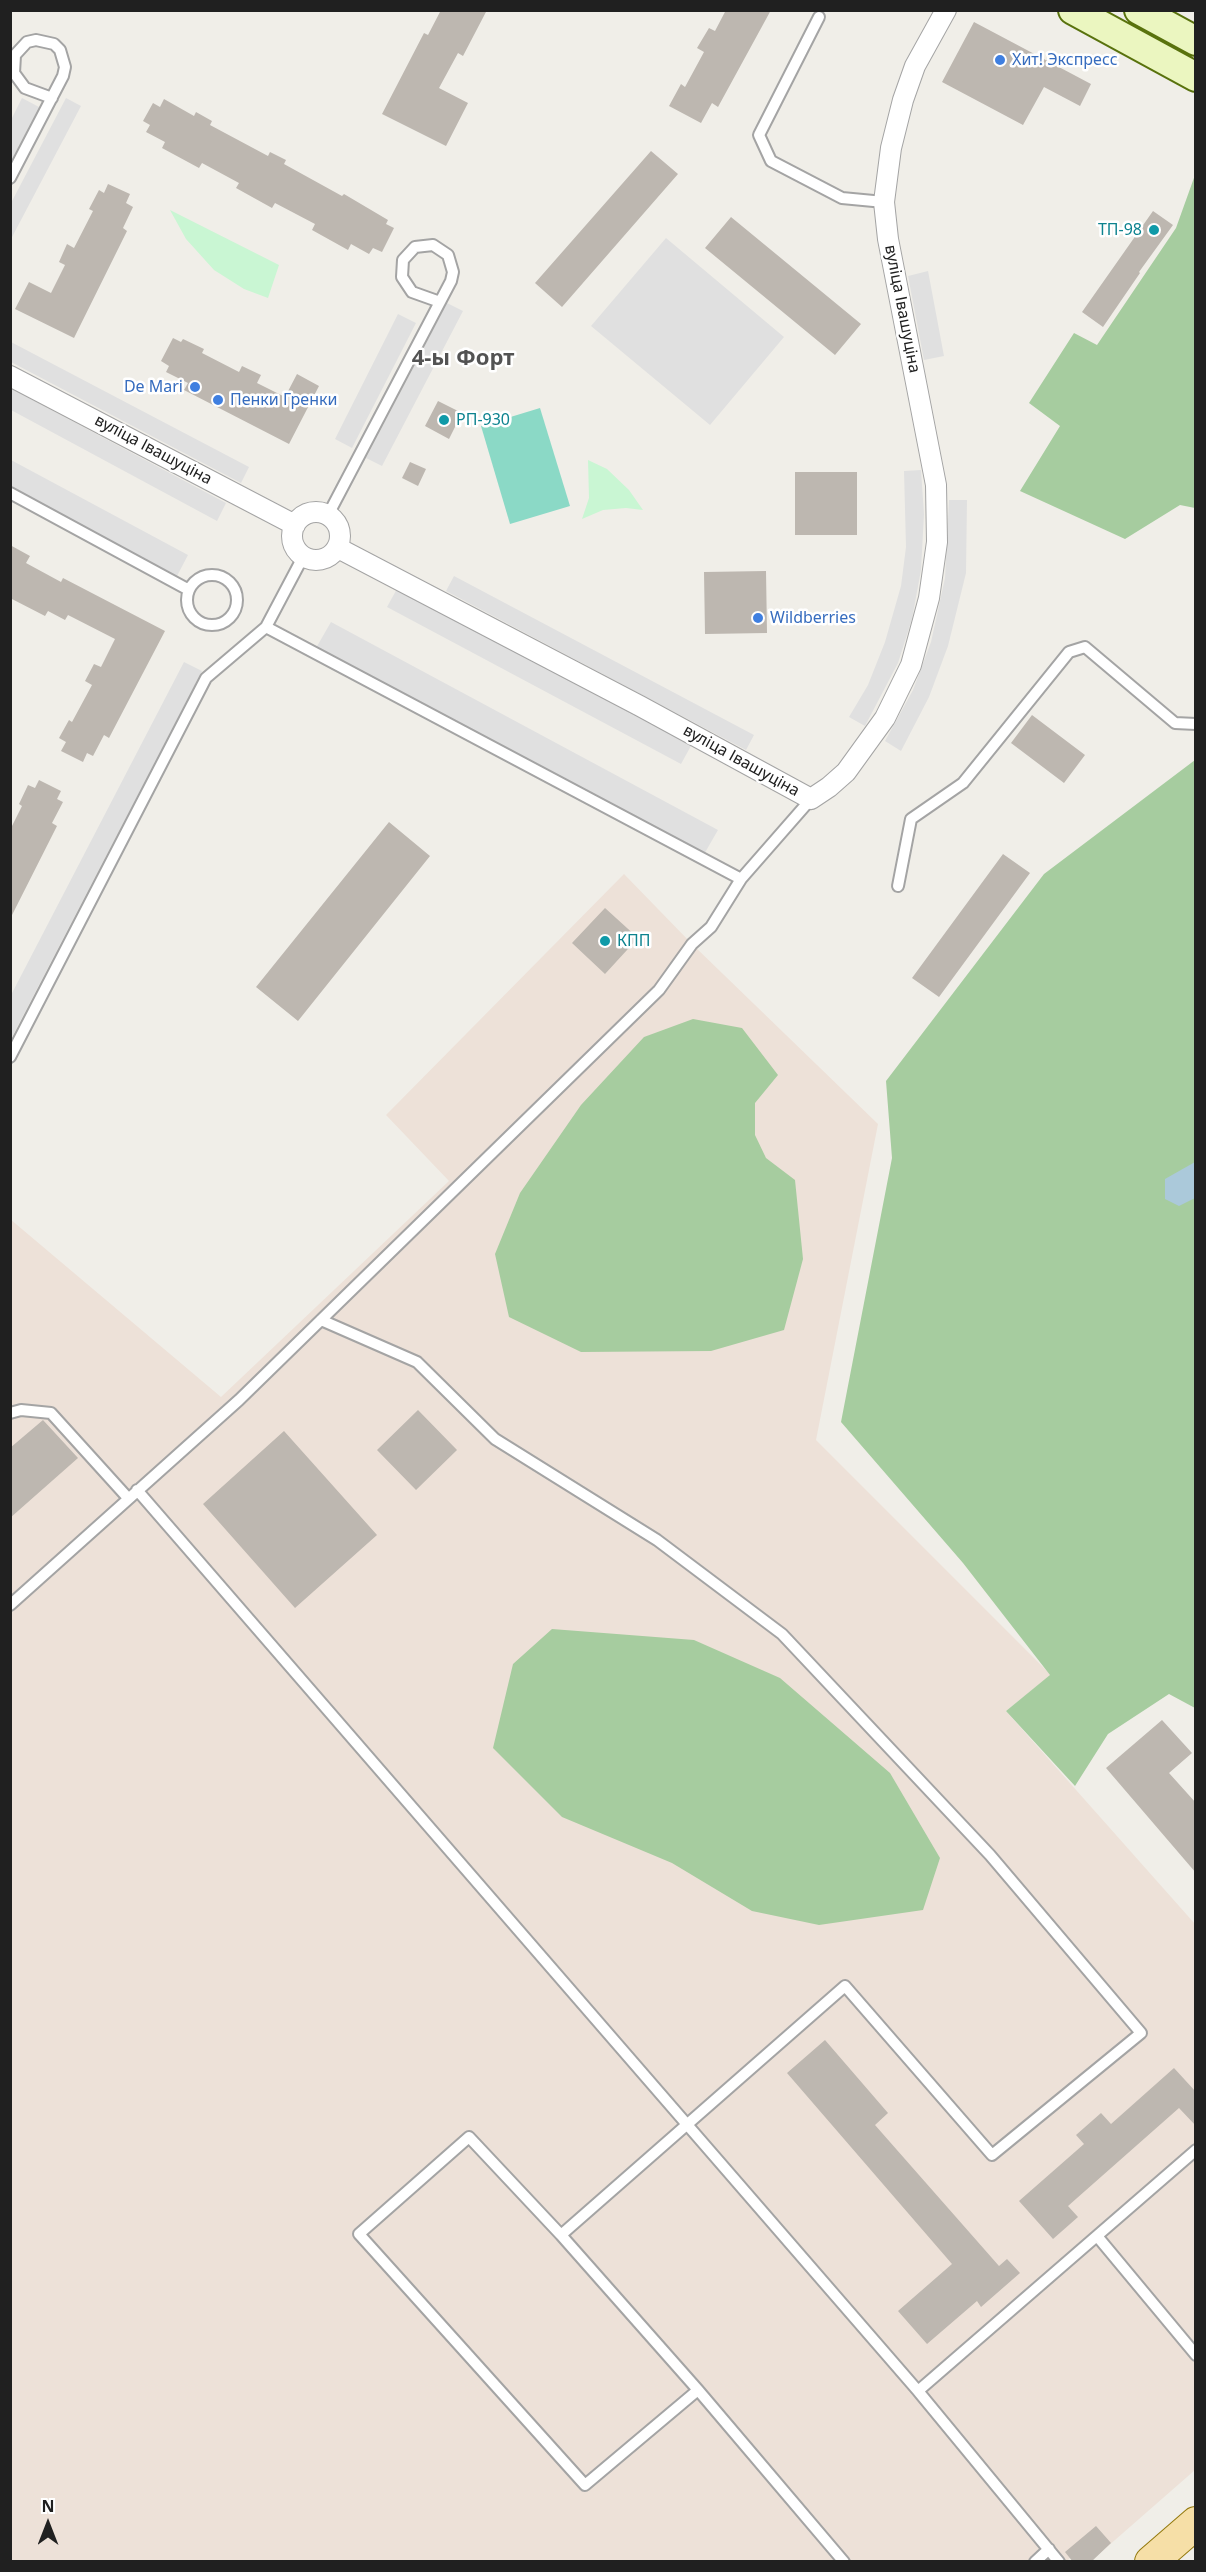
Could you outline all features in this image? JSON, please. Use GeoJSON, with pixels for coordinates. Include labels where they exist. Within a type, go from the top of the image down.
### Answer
{"type":"FeatureCollection","features":[{"type":"Feature","properties":{"kind":"main road"},"geometry":{"type":"LineString","coordinates":[[1073,10],[1196,77]]}},
{"type":"Feature","properties":{"kind":"main road"},"geometry":{"type":"LineString","coordinates":[[1138,10],[1196,41]]}},
{"type":"Feature","properties":{"kind":"main road"},"geometry":{"type":"LineString","coordinates":[[1151,2562],[1196,2523]]}},
{"type":"Feature","properties":{"kind":"street","name":"вуліца Івашуціна"},"geometry":{"type":"LineString","coordinates":[[338,548],[640,706],[811,799],[846,772],[885,718],[911,665],[929,598],[937,542],[936,484],[888,239],[884,202],[891,147],[903,100],[915,66],[946,10]]}},
{"type":"Feature","properties":{"kind":"street","name":"вуліца Івашуціна"},"geometry":{"type":"LineString","coordinates":[[10,376],[295,525]]}},
{"type":"Feature","properties":{"kind":"street"},"geometry":{"type":"LineString","coordinates":[[319,512],[328,515],[336,521],[340,529],[338,548],[323,560],[314,561],[303,557],[293,543],[295,525],[301,517],[309,513],[319,512]]}},
{"type":"Feature","properties":{"kind":"lane"},"geometry":{"type":"LineString","coordinates":[[819,17],[759,135],[771,161],[842,198],[884,202]]}},
{"type":"Feature","properties":{"kind":"lane"},"geometry":{"type":"LineString","coordinates":[[10,178],[52,98],[63,76],[64,59],[54,44],[36,40],[27,42],[15,55],[14,73],[24,88],[52,98]]}},
{"type":"Feature","properties":{"kind":"lane"},"geometry":{"type":"LineString","coordinates":[[328,515],[440,302],[451,281],[452,263],[441,248],[433,245],[415,247],[403,260],[402,277],[412,292],[440,302]]}},
{"type":"Feature","properties":{"kind":"lane"},"geometry":{"type":"LineString","coordinates":[[10,493],[189,590]]}},
{"type":"Feature","properties":{"kind":"lane"},"geometry":{"type":"LineString","coordinates":[[10,1057],[206,678],[266,627],[303,557]]}},
{"type":"Feature","properties":{"kind":"lane"},"geometry":{"type":"LineString","coordinates":[[209,574],[226,579],[237,592],[236,610],[231,617],[215,625],[198,621],[188,607],[189,590],[201,577],[209,574]]}},
{"type":"Feature","properties":{"kind":"lane"},"geometry":{"type":"LineString","coordinates":[[266,627],[741,879]]}},
{"type":"Feature","properties":{"kind":"lane"},"geometry":{"type":"LineString","coordinates":[[898,886],[911,819],[963,783],[1069,652],[1084,647],[1175,723],[1196,724]]}},
{"type":"Feature","properties":{"kind":"lane"},"geometry":{"type":"LineString","coordinates":[[10,1605],[239,1400],[659,990],[692,944],[711,927],[741,879],[811,799]]}},
{"type":"Feature","properties":{"kind":"lane"},"geometry":{"type":"LineString","coordinates":[[321,1320],[417,1362],[495,1439],[657,1540],[782,1634],[990,1855],[1142,2033],[992,2155],[845,1986],[561,2235]]}},
{"type":"Feature","properties":{"kind":"lane"},"geometry":{"type":"LineString","coordinates":[[10,1413],[21,1410],[51,1413],[128,1498]]}},
{"type":"Feature","properties":{"kind":"lane"},"geometry":{"type":"LineString","coordinates":[[137,1490],[918,2391],[1059,2562]]}},
{"type":"Feature","properties":{"kind":"lane"},"geometry":{"type":"LineString","coordinates":[[698,2390],[585,2485],[359,2234],[469,2137],[561,2235],[698,2390],[844,2562]]}},
{"type":"Feature","properties":{"kind":"lane"},"geometry":{"type":"LineString","coordinates":[[918,2391],[1196,2150]]}},
{"type":"Feature","properties":{"kind":"lane"},"geometry":{"type":"LineString","coordinates":[[1096,2236],[1196,2355]]}},
{"type":"Feature","properties":{"kind":"lane"},"geometry":{"type":"LineString","coordinates":[[1035,2562],[1049,2549]]}},
{"type":"Feature","properties":{"kind":"shaded area"},"geometry":{"type":"Polygon","coordinates":[[[22,98],[39,107],[11,161],[11,120],[22,98]]]}},
{"type":"Feature","properties":{"kind":"shaded area"},"geometry":{"type":"Polygon","coordinates":[[[66,98],[81,106],[11,239],[11,203],[66,98]]]}},
{"type":"Feature","properties":{"kind":"shaded area"},"geometry":{"type":"Polygon","coordinates":[[[666,238],[784,337],[710,425],[591,326],[666,238]]]}},
{"type":"Feature","properties":{"kind":"shaded area"},"geometry":{"type":"Polygon","coordinates":[[[928,271],[944,356],[924,360],[908,276],[928,271]]]}},
{"type":"Feature","properties":{"kind":"shaded area"},"geometry":{"type":"Polygon","coordinates":[[[447,303],[463,311],[382,466],[366,458],[447,303]]]}},
{"type":"Feature","properties":{"kind":"shaded area"},"geometry":{"type":"Polygon","coordinates":[[[398,314],[416,323],[352,448],[335,439],[398,314]]]}},
{"type":"Feature","properties":{"kind":"shaded area"},"geometry":{"type":"Polygon","coordinates":[[[11,342],[249,467],[241,483],[11,362],[11,342]]]}},
{"type":"Feature","properties":{"kind":"shaded area"},"geometry":{"type":"Polygon","coordinates":[[[10,388],[226,503],[217,521],[11,410],[10,388]]]}},
{"type":"Feature","properties":{"kind":"shaded area"},"geometry":{"type":"Polygon","coordinates":[[[11,460],[188,555],[177,576],[11,487],[11,460]]]}},
{"type":"Feature","properties":{"kind":"shaded area"},"geometry":{"type":"Polygon","coordinates":[[[921,470],[924,514],[921,570],[912,619],[898,663],[865,726],[849,717],[868,685],[885,642],[901,586],[906,547],[904,471],[921,470]]]}},
{"type":"Feature","properties":{"kind":"shaded area"},"geometry":{"type":"Polygon","coordinates":[[[949,500],[967,500],[966,573],[948,646],[929,697],[901,751],[885,741],[913,690],[931,642],[945,578],[949,500]]]}},
{"type":"Feature","properties":{"kind":"shaded area"},"geometry":{"type":"Polygon","coordinates":[[[454,576],[754,735],[746,750],[446,591],[454,576]]]}},
{"type":"Feature","properties":{"kind":"shaded area"},"geometry":{"type":"Polygon","coordinates":[[[398,587],[692,744],[681,764],[387,607],[398,587]]]}},
{"type":"Feature","properties":{"kind":"shaded area"},"geometry":{"type":"Polygon","coordinates":[[[331,622],[718,830],[703,856],[316,648],[331,622]]]}},
{"type":"Feature","properties":{"kind":"shaded area"},"geometry":{"type":"Polygon","coordinates":[[[184,662],[202,671],[11,1039],[11,995],[184,662]]]}},
{"type":"Feature","properties":{"kind":"shaded area"},"geometry":{"type":"Polygon","coordinates":[[[624,874],[692,944],[878,1124],[816,1440],[1051,1675],[1006,1711],[1195,1924],[1195,2470],[1091,2561],[1070,2558],[1066,2562],[11,2561],[10,1219],[221,1397],[449,1181],[386,1115],[624,874]]]}},
{"type":"Feature","properties":{"kind":"green space"},"geometry":{"type":"Polygon","coordinates":[[[1195,175],[1195,508],[1180,505],[1125,539],[1020,491],[1060,426],[1029,403],[1074,333],[1097,345],[1176,228],[1195,175]]]}},
{"type":"Feature","properties":{"kind":"green space"},"geometry":{"type":"Polygon","coordinates":[[[170,210],[279,265],[268,298],[244,289],[214,270],[186,239],[170,210]]]}},
{"type":"Feature","properties":{"kind":"green space"},"geometry":{"type":"Polygon","coordinates":[[[540,408],[570,506],[510,524],[481,426],[540,408]]]}},
{"type":"Feature","properties":{"kind":"green space"},"geometry":{"type":"Polygon","coordinates":[[[588,460],[607,469],[629,490],[643,510],[626,508],[603,510],[582,519],[589,498],[588,460]]]}},
{"type":"Feature","properties":{"kind":"green space"},"geometry":{"type":"Polygon","coordinates":[[[1195,760],[1195,1708],[1169,1694],[1108,1734],[1075,1786],[1006,1711],[1050,1675],[963,1563],[841,1422],[892,1158],[886,1081],[1044,874],[1195,760]]]}},
{"type":"Feature","properties":{"kind":"green space"},"geometry":{"type":"Polygon","coordinates":[[[693,1019],[742,1028],[778,1075],[755,1103],[755,1135],[766,1158],[795,1180],[803,1259],[784,1330],[711,1351],[581,1352],[509,1317],[495,1254],[520,1193],[581,1105],[644,1037],[693,1019]]]}},
{"type":"Feature","properties":{"kind":"green space"},"geometry":{"type":"Polygon","coordinates":[[[552,1629],[694,1640],[780,1678],[890,1773],[940,1858],[923,1910],[819,1925],[752,1911],[672,1863],[562,1817],[493,1748],[513,1664],[552,1629]]]}},
{"type":"Feature","properties":{"kind":"water"},"geometry":{"type":"Polygon","coordinates":[[[1195,1162],[1195,1198],[1179,1206],[1165,1199],[1165,1179],[1195,1162]]]}},
{"type":"Feature","properties":{"kind":"building"},"geometry":{"type":"Polygon","coordinates":[[[441,10],[487,10],[463,56],[458,53],[439,88],[468,103],[446,146],[382,114],[424,33],[428,35],[441,10]]]}},
{"type":"Feature","properties":{"kind":"building"},"geometry":{"type":"Polygon","coordinates":[[[726,10],[771,10],[718,107],[712,103],[701,123],[669,106],[681,84],[685,87],[704,52],[697,48],[709,28],[715,31],[726,10]]]}},
{"type":"Feature","properties":{"kind":"building","name":"Хит! Экспресс"},"geometry":{"type":"Polygon","coordinates":[[[974,22],[1091,84],[1080,106],[1044,87],[1023,125],[942,82],[974,22]]]}},
{"type":"Feature","properties":{"kind":"building"},"geometry":{"type":"Polygon","coordinates":[[[164,99],[194,116],[196,112],[212,121],[210,125],[268,156],[270,152],[286,160],[284,164],[342,196],[344,194],[388,220],[386,224],[394,228],[382,252],[373,248],[369,254],[351,244],[348,250],[312,230],[315,224],[275,203],[272,208],[236,188],[239,183],[202,163],[199,168],[162,148],[165,142],[146,132],[150,125],[143,121],[153,103],[160,107],[164,99]]]}},
{"type":"Feature","properties":{"kind":"building"},"geometry":{"type":"Polygon","coordinates":[[[651,151],[678,174],[562,307],[535,283],[651,151]]]}},
{"type":"Feature","properties":{"kind":"building"},"geometry":{"type":"Polygon","coordinates":[[[108,184],[130,194],[126,203],[133,207],[123,228],[127,231],[74,338],[15,309],[29,282],[51,293],[65,265],[59,262],[67,244],[74,248],[93,211],[89,209],[99,190],[104,193],[108,184]]]}},
{"type":"Feature","properties":{"kind":"building"},"geometry":{"type":"Polygon","coordinates":[[[1153,211],[1173,225],[1103,327],[1082,312],[1153,211]]]}},
{"type":"Feature","properties":{"kind":"building"},"geometry":{"type":"Polygon","coordinates":[[[731,217],[861,324],[835,355],[705,248],[731,217]]]}},
{"type":"Feature","properties":{"kind":"building"},"geometry":{"type":"Polygon","coordinates":[[[173,338],[181,342],[183,339],[204,349],[202,353],[239,372],[242,366],[261,375],[257,383],[285,397],[297,374],[319,386],[289,444],[184,390],[188,383],[166,372],[169,366],[161,361],[173,338]]]}},
{"type":"Feature","properties":{"kind":"building","name":"РП-930"},"geometry":{"type":"Polygon","coordinates":[[[438,401],[462,413],[449,439],[425,426],[438,401]]]}},
{"type":"Feature","properties":{"kind":"building"},"geometry":{"type":"Polygon","coordinates":[[[410,462],[426,469],[418,486],[402,478],[410,462]]]}},
{"type":"Feature","properties":{"kind":"building"},"geometry":{"type":"Polygon","coordinates":[[[795,472],[857,472],[857,535],[795,535],[795,472]]]}},
{"type":"Feature","properties":{"kind":"building"},"geometry":{"type":"Polygon","coordinates":[[[10,545],[30,556],[26,563],[61,582],[63,578],[165,631],[109,738],[104,735],[93,756],[87,753],[83,762],[61,751],[66,742],[59,738],[69,720],[72,722],[92,685],[85,681],[94,664],[101,667],[115,639],[68,615],[65,620],[48,611],[45,616],[10,598],[10,545]]]}},
{"type":"Feature","properties":{"kind":"building"},"geometry":{"type":"Polygon","coordinates":[[[766,571],[767,633],[705,634],[704,572],[766,571]]]}},
{"type":"Feature","properties":{"kind":"building"},"geometry":{"type":"Polygon","coordinates":[[[1032,715],[1085,755],[1064,783],[1011,743],[1032,715]]]}},
{"type":"Feature","properties":{"kind":"building"},"geometry":{"type":"Polygon","coordinates":[[[39,780],[61,791],[57,799],[63,802],[52,823],[57,826],[10,919],[10,830],[22,806],[19,804],[28,785],[35,788],[39,780]]]}},
{"type":"Feature","properties":{"kind":"building"},"geometry":{"type":"Polygon","coordinates":[[[389,822],[430,856],[298,1021],[256,987],[389,822]]]}},
{"type":"Feature","properties":{"kind":"building"},"geometry":{"type":"Polygon","coordinates":[[[1003,854],[1030,873],[939,997],[912,978],[1003,854]]]}},
{"type":"Feature","properties":{"kind":"building","name":"КПП"},"geometry":{"type":"Polygon","coordinates":[[[605,908],[638,938],[605,974],[572,943],[605,908]]]}},
{"type":"Feature","properties":{"kind":"building"},"geometry":{"type":"Polygon","coordinates":[[[418,1410],[457,1450],[416,1490],[377,1450],[418,1410]]]}},
{"type":"Feature","properties":{"kind":"building"},"geometry":{"type":"Polygon","coordinates":[[[43,1420],[78,1458],[10,1518],[10,1448],[43,1420]]]}},
{"type":"Feature","properties":{"kind":"building"},"geometry":{"type":"Polygon","coordinates":[[[284,1431],[377,1535],[295,1608],[203,1504],[284,1431]]]}},
{"type":"Feature","properties":{"kind":"building"},"geometry":{"type":"Polygon","coordinates":[[[1162,1720],[1192,1753],[1169,1773],[1196,1803],[1196,1873],[1106,1768],[1162,1720]]]}},
{"type":"Feature","properties":{"kind":"building"},"geometry":{"type":"Polygon","coordinates":[[[825,2040],[888,2113],[875,2125],[999,2266],[1007,2259],[1020,2273],[981,2307],[977,2301],[927,2344],[898,2311],[952,2264],[787,2073],[825,2040]]]}},
{"type":"Feature","properties":{"kind":"building"},"geometry":{"type":"Polygon","coordinates":[[[1174,2068],[1196,2092],[1196,2126],[1179,2108],[1068,2206],[1078,2217],[1053,2239],[1019,2201],[1084,2144],[1076,2135],[1101,2113],[1111,2124],[1174,2068]]]}},
{"type":"Feature","properties":{"kind":"building"},"geometry":{"type":"Polygon","coordinates":[[[1096,2526],[1111,2543],[1091,2562],[1073,2562],[1065,2552],[1096,2526]]]}},
{"type":"Feature","properties":{"kind":"place","name":"Хит! Экспресс"},"geometry":{"type":"Point","coordinates":[1000,60]}},
{"type":"Feature","properties":{"kind":"place","name":"ТП-98"},"geometry":{"type":"Point","coordinates":[1154,230]}},
{"type":"Feature","properties":{"kind":"place","name":"De Mari"},"geometry":{"type":"Point","coordinates":[195,387]}},
{"type":"Feature","properties":{"kind":"place","name":"Пенки Гренки"},"geometry":{"type":"Point","coordinates":[218,400]}},
{"type":"Feature","properties":{"kind":"place","name":"РП-930"},"geometry":{"type":"Point","coordinates":[444,420]}},
{"type":"Feature","properties":{"kind":"place","name":"Wildberries"},"geometry":{"type":"Point","coordinates":[758,618]}},
{"type":"Feature","properties":{"kind":"place","name":"КПП"},"geometry":{"type":"Point","coordinates":[605,941]}},
{"type":"Feature","properties":{"kind":"district","name":"4-ы Форт"},"geometry":{"type":"Point","coordinates":[463,359]}}]}
